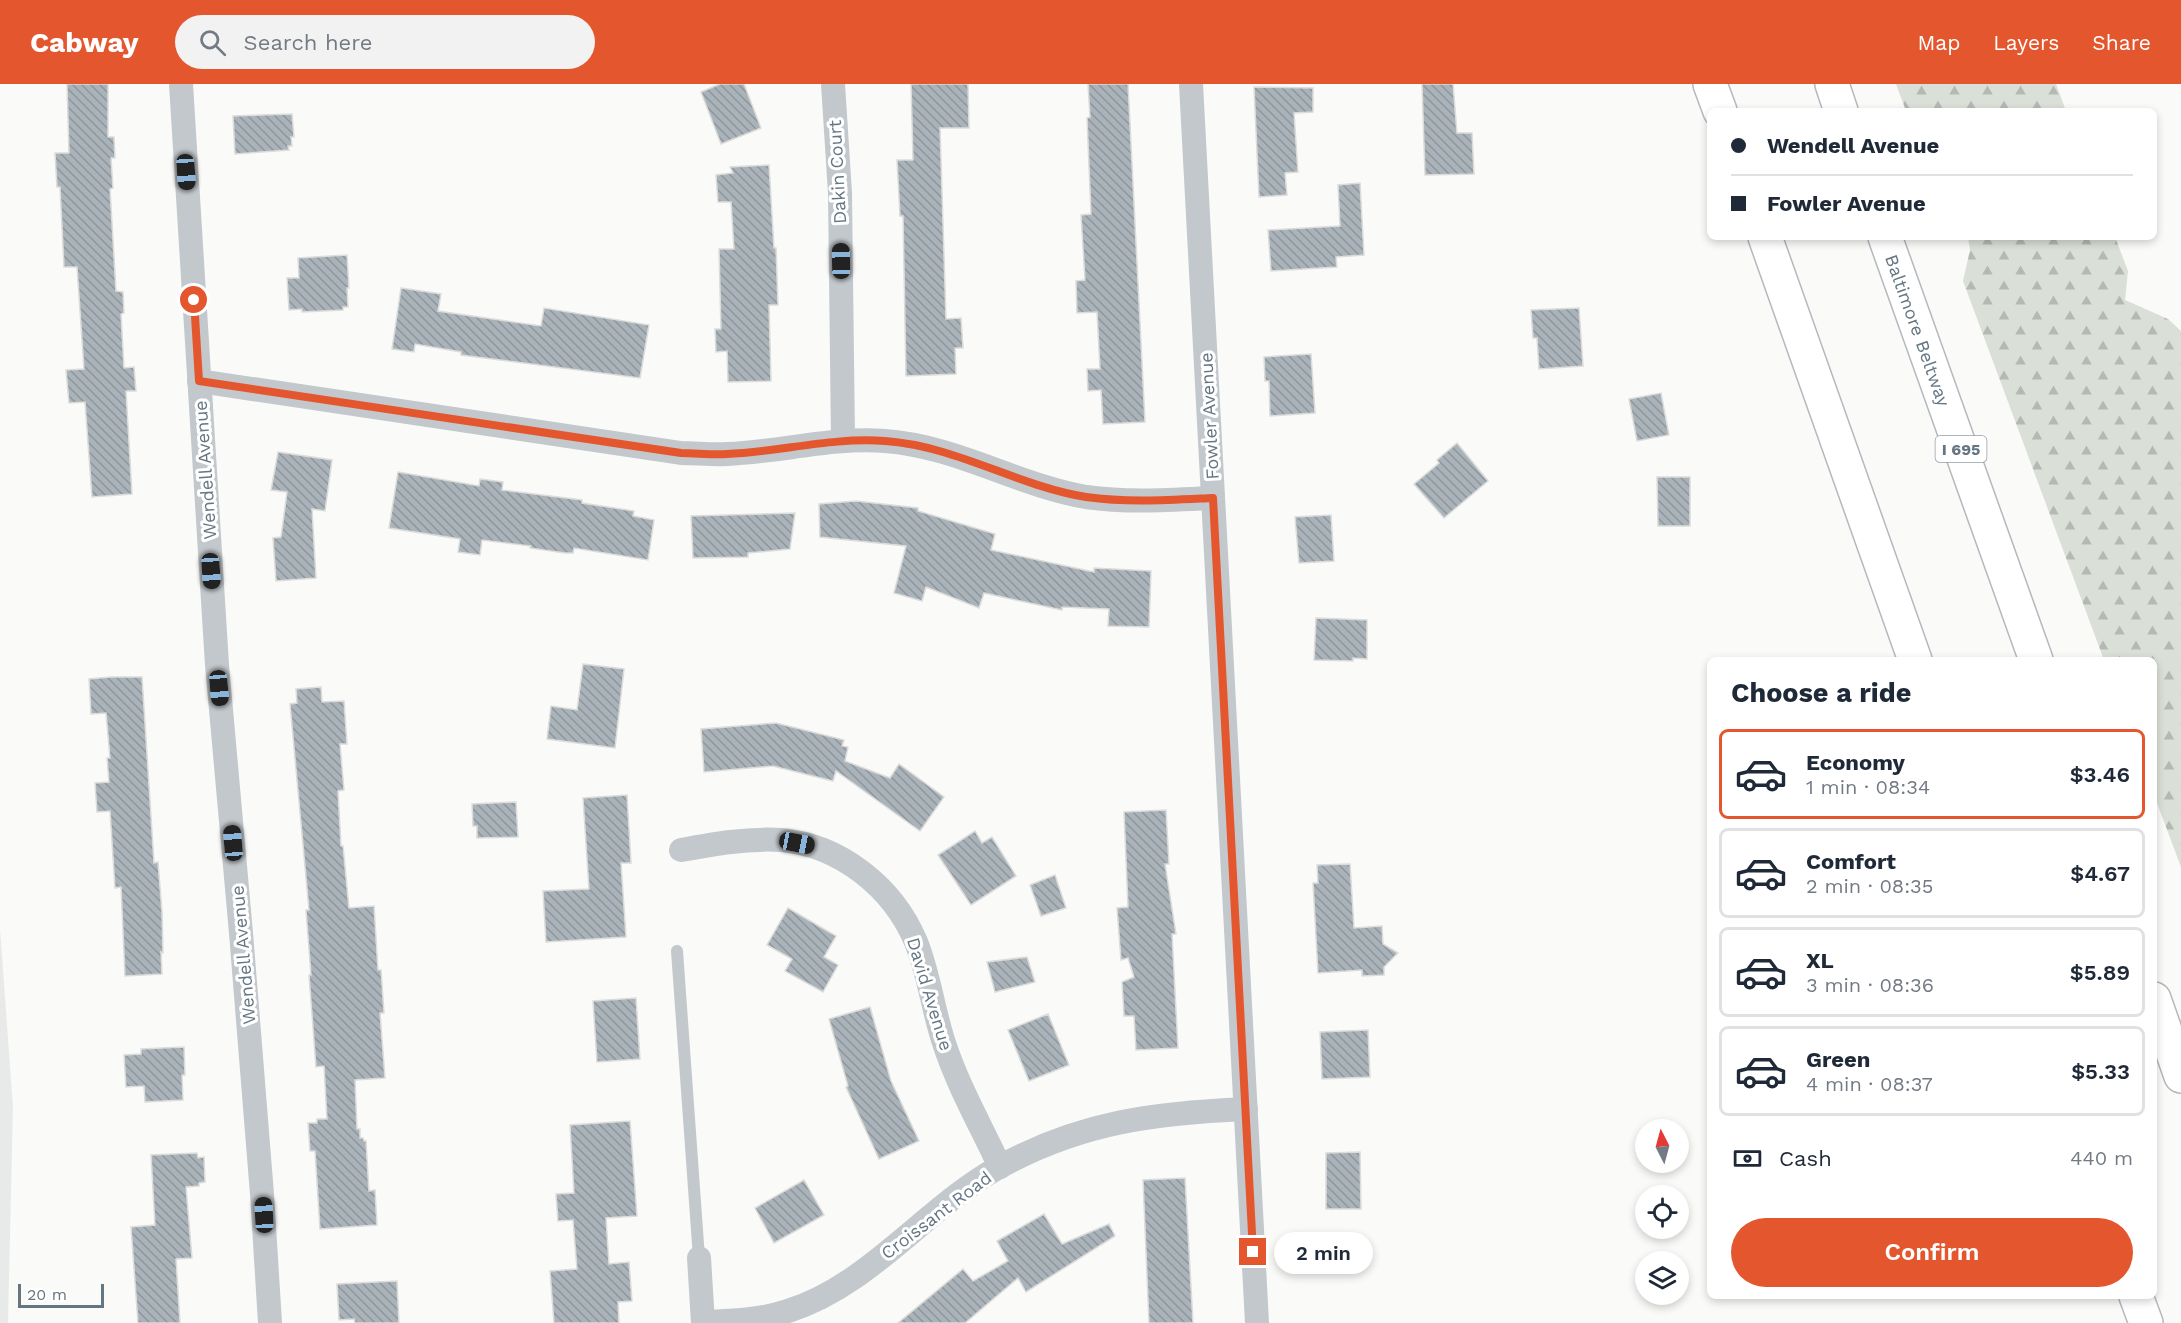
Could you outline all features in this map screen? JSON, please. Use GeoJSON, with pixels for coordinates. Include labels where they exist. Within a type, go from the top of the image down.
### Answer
{"type":"FeatureCollection","features":[{"type":"Feature","properties":{"kind":"highway"},"geometry":{"type":"LineString","coordinates":[[1710,84],[1719,108]]}},
{"type":"Feature","properties":{"kind":"highway"},"geometry":{"type":"LineString","coordinates":[[1832,84],[1840,108]]}},
{"type":"Feature","properties":{"kind":"highway"},"geometry":{"type":"LineString","coordinates":[[1766,240],[1914,657]]}},
{"type":"Feature","properties":{"kind":"highway","name":"Baltimore Beltway"},"geometry":{"type":"LineString","coordinates":[[1886,240],[2035,657]]}},
{"type":"Feature","properties":{"kind":"highway"},"geometry":{"type":"LineString","coordinates":[[2157,1008],[2181,1076]]}},
{"type":"Feature","properties":{"kind":"highway"},"geometry":{"type":"LineString","coordinates":[[2137,1299],[2146,1323]]}},
{"type":"Feature","properties":{"kind":"street","name":"Wendell Avenue"},"geometry":{"type":"LineString","coordinates":[[181,84],[217,665],[242,933],[270,1323]]}},
{"type":"Feature","properties":{"kind":"street","name":"Dakin Court"},"geometry":{"type":"LineString","coordinates":[[833,84],[840,194],[843,440]]}},
{"type":"Feature","properties":{"kind":"street","name":"Fowler Avenue"},"geometry":{"type":"LineString","coordinates":[[1191,84],[1257,1323]]}},
{"type":"Feature","properties":{"kind":"street"},"geometry":{"type":"LineString","coordinates":[[199,381],[681,453],[726,454],[843,440],[885,441],[926,447],[1052,488],[1085,496],[1132,500],[1213,498]]}},
{"type":"Feature","properties":{"kind":"street","name":"David Avenue"},"geometry":{"type":"LineString","coordinates":[[681,850],[725,842],[782,840],[813,846],[834,855],[855,867],[876,884],[893,903],[916,943],[944,1042],[959,1081],[1000,1167]]}},
{"type":"Feature","properties":{"kind":"street","name":"Croissant Road"},"geometry":{"type":"LineString","coordinates":[[703,1322],[750,1320],[788,1311],[819,1299],[847,1282],[974,1182],[1061,1138],[1129,1120],[1183,1113],[1246,1109]]}},
{"type":"Feature","properties":{"kind":"street"},"geometry":{"type":"LineString","coordinates":[[699,1257],[703,1322]]}},
{"type":"Feature","properties":{"kind":"lane"},"geometry":{"type":"LineString","coordinates":[[677,951],[699,1257]]}},
{"type":"Feature","properties":{"kind":"shaded area"},"geometry":{"type":"Polygon","coordinates":[[[0,929],[13,1107],[8,1323],[0,1323],[0,929]]]}},
{"type":"Feature","properties":{"kind":"green space"},"geometry":{"type":"Polygon","coordinates":[[[1896,84],[2056,84],[2065,108],[1905,108],[1896,84]]]}},
{"type":"Feature","properties":{"kind":"green space"},"geometry":{"type":"Polygon","coordinates":[[[1968,240],[2116,240],[2128,271],[2125,300],[2168,319],[2181,331],[2181,867],[2157,803],[2157,657],[2103,657],[1963,281],[1970,250],[1968,240]]]}},
{"type":"Feature","properties":{"kind":"building"},"geometry":{"type":"Polygon","coordinates":[[[67,84],[108,84],[108,137],[114,137],[115,158],[111,158],[113,188],[110,189],[116,291],[123,292],[124,313],[121,314],[124,368],[134,367],[136,391],[126,391],[132,494],[92,497],[85,402],[69,403],[66,370],[84,369],[77,267],[64,267],[60,187],[57,187],[55,153],[69,153],[67,84]]]}},
{"type":"Feature","properties":{"kind":"building"},"geometry":{"type":"Polygon","coordinates":[[[720,84],[744,84],[761,128],[721,144],[701,92],[720,84]]]}},
{"type":"Feature","properties":{"kind":"building"},"geometry":{"type":"Polygon","coordinates":[[[911,84],[968,84],[969,128],[940,128],[946,319],[961,318],[963,348],[955,348],[956,374],[906,376],[903,216],[900,216],[897,160],[913,160],[911,84]]]}},
{"type":"Feature","properties":{"kind":"building"},"geometry":{"type":"Polygon","coordinates":[[[1088,84],[1128,84],[1145,422],[1103,424],[1101,390],[1088,391],[1087,369],[1100,369],[1097,312],[1077,313],[1076,281],[1085,280],[1081,215],[1091,214],[1088,84]]]}},
{"type":"Feature","properties":{"kind":"building"},"geometry":{"type":"Polygon","coordinates":[[[1422,84],[1453,84],[1457,133],[1472,133],[1474,174],[1425,175],[1422,84]]]}},
{"type":"Feature","properties":{"kind":"building"},"geometry":{"type":"Polygon","coordinates":[[[1254,87],[1313,88],[1313,112],[1294,113],[1298,172],[1285,173],[1287,195],[1259,197],[1254,87]]]}},
{"type":"Feature","properties":{"kind":"building"},"geometry":{"type":"Polygon","coordinates":[[[292,114],[294,137],[291,137],[292,146],[288,146],[289,150],[235,154],[233,116],[292,114]]]}},
{"type":"Feature","properties":{"kind":"building"},"geometry":{"type":"Polygon","coordinates":[[[769,165],[778,305],[769,305],[771,381],[728,382],[727,351],[716,352],[715,329],[721,329],[719,249],[734,249],[731,202],[718,202],[716,175],[733,173],[730,167],[769,165]]]}},
{"type":"Feature","properties":{"kind":"building"},"geometry":{"type":"Polygon","coordinates":[[[1360,183],[1364,255],[1336,257],[1337,267],[1271,271],[1268,230],[1340,226],[1338,185],[1360,183]]]}},
{"type":"Feature","properties":{"kind":"building"},"geometry":{"type":"Polygon","coordinates":[[[347,255],[348,307],[343,307],[343,310],[302,312],[302,309],[289,310],[287,278],[299,278],[298,258],[347,255]]]}},
{"type":"Feature","properties":{"kind":"building"},"geometry":{"type":"Polygon","coordinates":[[[401,288],[441,294],[438,311],[541,326],[544,308],[649,325],[640,378],[461,355],[461,352],[415,344],[414,352],[392,349],[401,288]]]}},
{"type":"Feature","properties":{"kind":"building"},"geometry":{"type":"Polygon","coordinates":[[[1579,308],[1583,366],[1539,369],[1537,338],[1533,338],[1531,310],[1579,308]]]}},
{"type":"Feature","properties":{"kind":"building"},"geometry":{"type":"Polygon","coordinates":[[[1311,354],[1315,413],[1270,416],[1269,381],[1265,381],[1264,357],[1311,354]]]}},
{"type":"Feature","properties":{"kind":"building"},"geometry":{"type":"Polygon","coordinates":[[[1661,393],[1669,435],[1637,441],[1629,399],[1661,393]]]}},
{"type":"Feature","properties":{"kind":"building"},"geometry":{"type":"Polygon","coordinates":[[[1457,443],[1488,481],[1444,518],[1414,484],[1439,463],[1437,460],[1457,443]]]}},
{"type":"Feature","properties":{"kind":"building"},"geometry":{"type":"Polygon","coordinates":[[[278,452],[332,460],[325,511],[312,509],[316,578],[276,581],[273,538],[281,537],[287,492],[271,490],[278,452]]]}},
{"type":"Feature","properties":{"kind":"building"},"geometry":{"type":"Polygon","coordinates":[[[398,472],[479,486],[480,479],[503,482],[502,490],[582,500],[582,503],[634,511],[633,516],[654,520],[648,560],[574,548],[573,553],[565,553],[482,540],[480,555],[458,552],[460,539],[389,528],[398,472]]]}},
{"type":"Feature","properties":{"kind":"building"},"geometry":{"type":"Polygon","coordinates":[[[1657,477],[1690,477],[1690,526],[1658,526],[1657,477]]]}},
{"type":"Feature","properties":{"kind":"building"},"geometry":{"type":"Polygon","coordinates":[[[856,501],[918,508],[918,511],[995,534],[991,550],[1094,572],[1094,568],[1151,571],[1149,627],[1108,626],[1109,609],[1062,607],[1062,610],[984,593],[979,608],[926,587],[922,601],[894,593],[906,546],[820,537],[819,504],[856,501]]]}},
{"type":"Feature","properties":{"kind":"building"},"geometry":{"type":"Polygon","coordinates":[[[795,513],[790,549],[748,553],[748,557],[693,558],[691,516],[795,513]]]}},
{"type":"Feature","properties":{"kind":"building"},"geometry":{"type":"Polygon","coordinates":[[[1331,515],[1334,561],[1299,563],[1295,517],[1331,515]]]}},
{"type":"Feature","properties":{"kind":"building"},"geometry":{"type":"Polygon","coordinates":[[[1316,618],[1367,620],[1367,659],[1314,660],[1316,618]]]}},
{"type":"Feature","properties":{"kind":"building"},"geometry":{"type":"Polygon","coordinates":[[[583,664],[624,669],[615,748],[547,739],[551,706],[577,710],[583,664]]]}},
{"type":"Feature","properties":{"kind":"building"},"geometry":{"type":"Polygon","coordinates":[[[142,677],[154,863],[158,862],[162,912],[162,974],[125,976],[121,887],[115,888],[110,811],[97,812],[95,783],[109,782],[107,758],[110,758],[106,713],[91,714],[89,679],[142,677]]]}},
{"type":"Feature","properties":{"kind":"building"},"geometry":{"type":"Polygon","coordinates":[[[321,687],[322,702],[344,701],[347,744],[340,744],[344,790],[338,791],[341,846],[343,846],[349,908],[374,906],[378,970],[381,970],[384,1013],[380,1013],[385,1078],[355,1080],[357,1129],[360,1129],[360,1138],[366,1141],[369,1191],[375,1190],[377,1225],[320,1229],[315,1151],[310,1151],[308,1123],[317,1123],[317,1119],[327,1119],[324,1066],[316,1067],[306,910],[309,910],[290,704],[297,703],[296,689],[321,687]]]}},
{"type":"Feature","properties":{"kind":"building"},"geometry":{"type":"Polygon","coordinates":[[[776,723],[844,740],[842,746],[848,747],[845,761],[890,778],[899,764],[944,797],[920,831],[836,771],[833,781],[773,766],[704,772],[701,729],[776,723]]]}},
{"type":"Feature","properties":{"kind":"building"},"geometry":{"type":"Polygon","coordinates":[[[627,795],[631,863],[621,863],[626,937],[546,942],[543,891],[589,889],[583,798],[627,795]]]}},
{"type":"Feature","properties":{"kind":"building"},"geometry":{"type":"Polygon","coordinates":[[[516,802],[518,837],[477,838],[477,826],[473,826],[472,804],[516,802]]]}},
{"type":"Feature","properties":{"kind":"building"},"geometry":{"type":"Polygon","coordinates":[[[1166,810],[1169,864],[1165,864],[1176,934],[1172,934],[1178,1048],[1136,1050],[1134,1016],[1124,1016],[1122,982],[1134,977],[1128,958],[1121,960],[1117,908],[1128,907],[1124,812],[1166,810]]]}},
{"type":"Feature","properties":{"kind":"building"},"geometry":{"type":"Polygon","coordinates":[[[975,831],[982,843],[992,837],[1016,876],[971,905],[938,855],[975,831]]]}},
{"type":"Feature","properties":{"kind":"building"},"geometry":{"type":"Polygon","coordinates":[[[1350,864],[1354,928],[1382,926],[1383,944],[1398,953],[1384,967],[1384,975],[1362,976],[1362,970],[1318,973],[1313,883],[1318,883],[1317,865],[1350,864]]]}},
{"type":"Feature","properties":{"kind":"building"},"geometry":{"type":"Polygon","coordinates":[[[1055,875],[1066,908],[1041,916],[1030,885],[1055,875]]]}},
{"type":"Feature","properties":{"kind":"building"},"geometry":{"type":"Polygon","coordinates":[[[788,908],[836,936],[824,957],[838,965],[823,992],[785,971],[792,959],[767,945],[788,908]]]}},
{"type":"Feature","properties":{"kind":"building"},"geometry":{"type":"Polygon","coordinates":[[[1027,957],[1035,982],[995,992],[987,962],[1027,957]]]}},
{"type":"Feature","properties":{"kind":"building"},"geometry":{"type":"Polygon","coordinates":[[[636,998],[640,1059],[597,1062],[593,1001],[636,998]]]}},
{"type":"Feature","properties":{"kind":"building"},"geometry":{"type":"Polygon","coordinates":[[[870,1007],[891,1081],[919,1141],[879,1159],[846,1087],[848,1086],[829,1019],[870,1007]]]}},
{"type":"Feature","properties":{"kind":"building"},"geometry":{"type":"Polygon","coordinates":[[[1048,1014],[1069,1065],[1029,1081],[1008,1030],[1048,1014]]]}},
{"type":"Feature","properties":{"kind":"building"},"geometry":{"type":"Polygon","coordinates":[[[1368,1030],[1370,1077],[1322,1079],[1320,1032],[1368,1030]]]}},
{"type":"Feature","properties":{"kind":"building"},"geometry":{"type":"Polygon","coordinates":[[[184,1047],[183,1100],[145,1102],[144,1086],[126,1087],[124,1055],[141,1054],[141,1049],[184,1047]]]}},
{"type":"Feature","properties":{"kind":"building"},"geometry":{"type":"Polygon","coordinates":[[[630,1121],[637,1216],[606,1218],[609,1264],[629,1262],[632,1301],[618,1302],[619,1323],[554,1323],[550,1271],[577,1269],[573,1220],[558,1221],[556,1194],[574,1193],[570,1125],[630,1121]]]}},
{"type":"Feature","properties":{"kind":"building"},"geometry":{"type":"Polygon","coordinates":[[[1360,1152],[1361,1209],[1326,1209],[1326,1153],[1360,1152]]]}},
{"type":"Feature","properties":{"kind":"building"},"geometry":{"type":"Polygon","coordinates":[[[197,1153],[198,1158],[204,1157],[205,1182],[199,1183],[199,1186],[186,1187],[192,1258],[176,1259],[180,1323],[138,1323],[131,1227],[155,1225],[151,1155],[197,1153]]]}},
{"type":"Feature","properties":{"kind":"building"},"geometry":{"type":"Polygon","coordinates":[[[1185,1178],[1193,1323],[1149,1323],[1143,1180],[1185,1178]]]}},
{"type":"Feature","properties":{"kind":"building"},"geometry":{"type":"Polygon","coordinates":[[[804,1180],[824,1215],[774,1243],[755,1208],[804,1180]]]}},
{"type":"Feature","properties":{"kind":"building"},"geometry":{"type":"Polygon","coordinates":[[[1044,1214],[1062,1244],[1109,1224],[1115,1236],[1026,1292],[1018,1278],[965,1323],[898,1323],[963,1269],[973,1281],[1008,1261],[997,1241],[1044,1214]]]}},
{"type":"Feature","properties":{"kind":"building"},"geometry":{"type":"Polygon","coordinates":[[[397,1281],[399,1323],[355,1323],[354,1319],[339,1320],[337,1284],[397,1281]]]}},
{"type":"Feature","properties":{"kind":"route"},"geometry":{"type":"LineString","coordinates":[[194,300],[199,381],[681,453],[726,454],[843,440],[885,441],[926,447],[1052,488],[1085,496],[1120,500],[1213,498],[1253,1252]]}}]}
